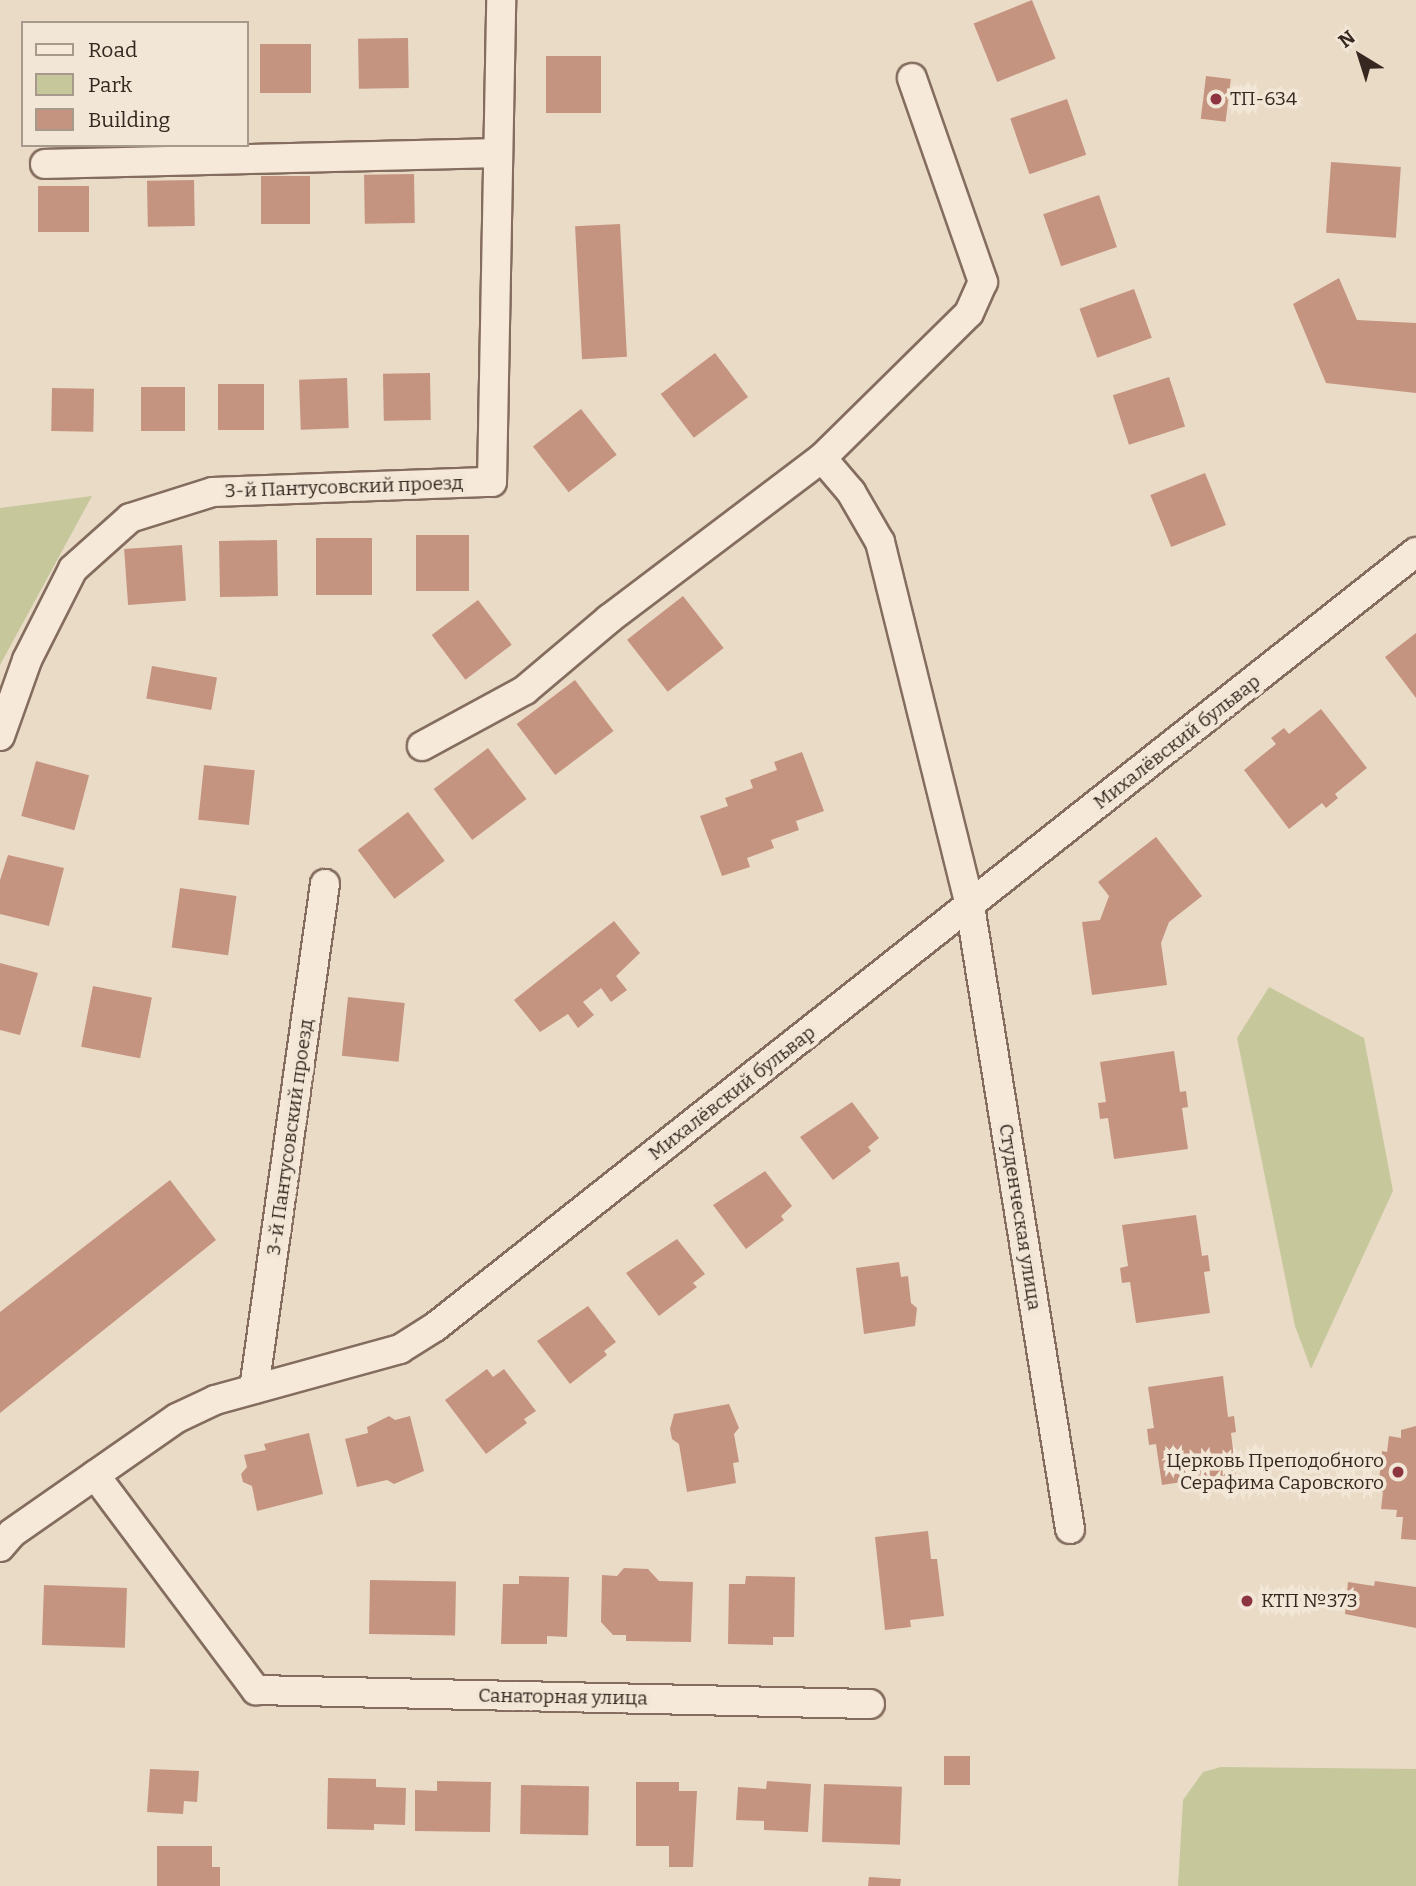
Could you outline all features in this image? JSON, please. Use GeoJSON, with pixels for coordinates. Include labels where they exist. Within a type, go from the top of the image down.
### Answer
{"type":"FeatureCollection","features":[{"type":"Feature","properties":{"kind":"street","name":"3-й Пантусовский проезд"},"geometry":{"type":"LineString","coordinates":[[0,736],[27,660],[73,569],[130,518],[213,492],[492,482],[496,153],[502,0]]}},
{"type":"Feature","properties":{"kind":"street"},"geometry":{"type":"LineString","coordinates":[[422,746],[525,690],[609,619],[822,458],[970,313],[983,282],[912,78]]}},
{"type":"Feature","properties":{"kind":"street"},"geometry":{"type":"LineString","coordinates":[[45,164],[496,153]]}},
{"type":"Feature","properties":{"kind":"street","name":"Студенческая улица"},"geometry":{"type":"LineString","coordinates":[[822,458],[851,492],[880,542],[970,906],[1070,1529]]}},
{"type":"Feature","properties":{"kind":"street","name":"Михалёвский бульвар"},"geometry":{"type":"LineString","coordinates":[[0,1546],[12,1533],[177,1418],[215,1400],[366,1361],[400,1349],[435,1326],[1416,552]]}},
{"type":"Feature","properties":{"kind":"street","name":"3-й Пантусовский проезд"},"geometry":{"type":"LineString","coordinates":[[254,1389],[325,884]]}},
{"type":"Feature","properties":{"kind":"street","name":"Санаторная улица"},"geometry":{"type":"LineString","coordinates":[[95,1475],[256,1690],[870,1704]]}},
{"type":"Feature","properties":{"kind":"green space"},"geometry":{"type":"Polygon","coordinates":[[[92,496],[0,665],[0,508],[92,496]]]}},
{"type":"Feature","properties":{"kind":"green space"},"geometry":{"type":"Polygon","coordinates":[[[1269,987],[1364,1038],[1393,1191],[1311,1369],[1295,1326],[1237,1038],[1269,987]]]}},
{"type":"Feature","properties":{"kind":"green space"},"geometry":{"type":"Polygon","coordinates":[[[1221,1767],[1416,1769],[1416,1886],[1178,1886],[1183,1800],[1203,1772],[1221,1767]]]}},
{"type":"Feature","properties":{"kind":"building"},"geometry":{"type":"Polygon","coordinates":[[[1032,0],[1056,58],[997,82],[974,24],[1032,0]]]}},
{"type":"Feature","properties":{"kind":"building"},"geometry":{"type":"Polygon","coordinates":[[[408,38],[409,88],[359,89],[358,39],[408,38]]]}},
{"type":"Feature","properties":{"kind":"building"},"geometry":{"type":"Polygon","coordinates":[[[260,44],[311,44],[311,93],[260,93],[260,44]]]}},
{"type":"Feature","properties":{"kind":"building"},"geometry":{"type":"Polygon","coordinates":[[[546,56],[601,56],[601,113],[546,113],[546,56]]]}},
{"type":"Feature","properties":{"kind":"building","name":"ТП-634"},"geometry":{"type":"Polygon","coordinates":[[[1206,76],[1231,79],[1226,122],[1201,119],[1206,76]]]}},
{"type":"Feature","properties":{"kind":"building"},"geometry":{"type":"Polygon","coordinates":[[[1067,99],[1086,155],[1029,174],[1010,119],[1067,99]]]}},
{"type":"Feature","properties":{"kind":"building"},"geometry":{"type":"Polygon","coordinates":[[[1331,162],[1401,167],[1396,238],[1326,233],[1331,162]]]}},
{"type":"Feature","properties":{"kind":"building"},"geometry":{"type":"Polygon","coordinates":[[[414,174],[415,223],[365,224],[364,175],[414,174]]]}},
{"type":"Feature","properties":{"kind":"building"},"geometry":{"type":"Polygon","coordinates":[[[261,176],[310,176],[310,224],[261,224],[261,176]]]}},
{"type":"Feature","properties":{"kind":"building"},"geometry":{"type":"Polygon","coordinates":[[[194,180],[195,226],[148,227],[147,181],[194,180]]]}},
{"type":"Feature","properties":{"kind":"building"},"geometry":{"type":"Polygon","coordinates":[[[38,186],[89,186],[89,232],[38,232],[38,186]]]}},
{"type":"Feature","properties":{"kind":"building"},"geometry":{"type":"Polygon","coordinates":[[[1099,195],[1117,247],[1061,266],[1043,214],[1099,195]]]}},
{"type":"Feature","properties":{"kind":"building"},"geometry":{"type":"Polygon","coordinates":[[[620,224],[627,357],[582,359],[575,226],[620,224]]]}},
{"type":"Feature","properties":{"kind":"building"},"geometry":{"type":"Polygon","coordinates":[[[1339,278],[1357,320],[1416,323],[1416,393],[1326,383],[1293,304],[1339,278]]]}},
{"type":"Feature","properties":{"kind":"building"},"geometry":{"type":"Polygon","coordinates":[[[1134,289],[1152,338],[1097,358],[1079,309],[1134,289]]]}},
{"type":"Feature","properties":{"kind":"building"},"geometry":{"type":"Polygon","coordinates":[[[715,353],[748,397],[694,438],[661,394],[715,353]]]}},
{"type":"Feature","properties":{"kind":"building"},"geometry":{"type":"Polygon","coordinates":[[[430,373],[431,420],[384,421],[383,374],[430,373]]]}},
{"type":"Feature","properties":{"kind":"building"},"geometry":{"type":"Polygon","coordinates":[[[1169,377],[1185,426],[1129,445],[1113,395],[1169,377]]]}},
{"type":"Feature","properties":{"kind":"building"},"geometry":{"type":"Polygon","coordinates":[[[347,378],[349,428],[301,430],[299,380],[347,378]]]}},
{"type":"Feature","properties":{"kind":"building"},"geometry":{"type":"Polygon","coordinates":[[[218,384],[264,384],[264,430],[218,430],[218,384]]]}},
{"type":"Feature","properties":{"kind":"building"},"geometry":{"type":"Polygon","coordinates":[[[141,387],[185,387],[185,431],[141,431],[141,387]]]}},
{"type":"Feature","properties":{"kind":"building"},"geometry":{"type":"Polygon","coordinates":[[[52,388],[94,389],[93,432],[51,431],[52,388]]]}},
{"type":"Feature","properties":{"kind":"building"},"geometry":{"type":"Polygon","coordinates":[[[581,409],[617,455],[569,492],[533,447],[581,409]]]}},
{"type":"Feature","properties":{"kind":"building"},"geometry":{"type":"Polygon","coordinates":[[[1205,473],[1226,525],[1171,547],[1150,495],[1205,473]]]}},
{"type":"Feature","properties":{"kind":"building"},"geometry":{"type":"Polygon","coordinates":[[[416,535],[469,535],[469,591],[416,591],[416,535]]]}},
{"type":"Feature","properties":{"kind":"building"},"geometry":{"type":"Polygon","coordinates":[[[316,538],[372,538],[372,595],[316,595],[316,538]]]}},
{"type":"Feature","properties":{"kind":"building"},"geometry":{"type":"Polygon","coordinates":[[[277,540],[278,596],[220,597],[219,541],[277,540]]]}},
{"type":"Feature","properties":{"kind":"building"},"geometry":{"type":"Polygon","coordinates":[[[182,545],[186,601],[128,605],[124,549],[182,545]]]}},
{"type":"Feature","properties":{"kind":"building"},"geometry":{"type":"Polygon","coordinates":[[[683,596],[724,648],[668,692],[627,640],[683,596]]]}},
{"type":"Feature","properties":{"kind":"building"},"geometry":{"type":"Polygon","coordinates":[[[478,600],[512,645],[465,680],[432,635],[478,600]]]}},
{"type":"Feature","properties":{"kind":"building"},"geometry":{"type":"Polygon","coordinates":[[[1416,633],[1416,698],[1385,657],[1416,633]]]}},
{"type":"Feature","properties":{"kind":"building"},"geometry":{"type":"Polygon","coordinates":[[[152,666],[217,677],[211,710],[146,698],[152,666]]]}},
{"type":"Feature","properties":{"kind":"building"},"geometry":{"type":"Polygon","coordinates":[[[575,680],[614,731],[555,775],[517,724],[575,680]]]}},
{"type":"Feature","properties":{"kind":"building"},"geometry":{"type":"Polygon","coordinates":[[[1321,709],[1367,768],[1335,794],[1338,798],[1326,808],[1322,803],[1289,829],[1244,770],[1276,744],[1271,738],[1284,728],[1289,734],[1321,709]]]}},
{"type":"Feature","properties":{"kind":"building"},"geometry":{"type":"Polygon","coordinates":[[[488,748],[527,799],[472,840],[434,789],[488,748]]]}},
{"type":"Feature","properties":{"kind":"building"},"geometry":{"type":"Polygon","coordinates":[[[802,752],[824,811],[796,821],[799,830],[771,840],[774,848],[747,858],[750,867],[722,876],[700,816],[728,806],[725,798],[753,788],[750,780],[777,770],[774,762],[802,752]]]}},
{"type":"Feature","properties":{"kind":"building"},"geometry":{"type":"Polygon","coordinates":[[[36,761],[89,775],[74,830],[21,816],[36,761]]]}},
{"type":"Feature","properties":{"kind":"building"},"geometry":{"type":"Polygon","coordinates":[[[204,765],[255,770],[249,825],[198,820],[204,765]]]}},
{"type":"Feature","properties":{"kind":"building"},"geometry":{"type":"Polygon","coordinates":[[[408,812],[445,861],[394,899],[358,850],[408,812]]]}},
{"type":"Feature","properties":{"kind":"building"},"geometry":{"type":"Polygon","coordinates":[[[1156,837],[1202,896],[1169,922],[1161,943],[1167,985],[1092,995],[1082,922],[1100,920],[1109,896],[1098,882],[1156,837]]]}},
{"type":"Feature","properties":{"kind":"building"},"geometry":{"type":"Polygon","coordinates":[[[8,855],[64,868],[49,926],[0,914],[0,880],[8,855]]]}},
{"type":"Feature","properties":{"kind":"building"},"geometry":{"type":"Polygon","coordinates":[[[180,888],[236,896],[228,955],[172,947],[180,888]]]}},
{"type":"Feature","properties":{"kind":"building"},"geometry":{"type":"Polygon","coordinates":[[[614,921],[640,953],[616,976],[627,990],[611,1002],[601,988],[583,1002],[594,1015],[578,1028],[568,1014],[540,1032],[514,1000],[614,921]]]}},
{"type":"Feature","properties":{"kind":"building"},"geometry":{"type":"Polygon","coordinates":[[[0,963],[38,973],[20,1035],[0,1030],[0,963]]]}},
{"type":"Feature","properties":{"kind":"building"},"geometry":{"type":"Polygon","coordinates":[[[93,986],[152,997],[140,1058],[81,1047],[93,986]]]}},
{"type":"Feature","properties":{"kind":"building"},"geometry":{"type":"Polygon","coordinates":[[[348,997],[405,1003],[399,1062],[342,1056],[348,997]]]}},
{"type":"Feature","properties":{"kind":"building"},"geometry":{"type":"Polygon","coordinates":[[[1174,1051],[1180,1092],[1186,1091],[1188,1107],[1182,1108],[1188,1149],[1114,1159],[1108,1118],[1100,1119],[1098,1103],[1106,1102],[1100,1062],[1174,1051]]]}},
{"type":"Feature","properties":{"kind":"building"},"geometry":{"type":"Polygon","coordinates":[[[852,1102],[879,1138],[868,1147],[871,1151],[833,1180],[800,1137],[852,1102]]]}},
{"type":"Feature","properties":{"kind":"building"},"geometry":{"type":"Polygon","coordinates":[[[765,1171],[792,1206],[781,1216],[784,1220],[746,1249],[713,1205],[765,1171]]]}},
{"type":"Feature","properties":{"kind":"building"},"geometry":{"type":"Polygon","coordinates":[[[170,1180],[216,1240],[0,1413],[0,1312],[170,1180]]]}},
{"type":"Feature","properties":{"kind":"building"},"geometry":{"type":"Polygon","coordinates":[[[1196,1215],[1202,1256],[1208,1255],[1210,1271],[1204,1272],[1210,1313],[1136,1323],[1130,1282],[1122,1283],[1120,1268],[1128,1266],[1122,1225],[1196,1215]]]}},
{"type":"Feature","properties":{"kind":"building"},"geometry":{"type":"Polygon","coordinates":[[[677,1239],[705,1274],[693,1283],[697,1287],[659,1316],[626,1273],[677,1239]]]}},
{"type":"Feature","properties":{"kind":"building"},"geometry":{"type":"Polygon","coordinates":[[[899,1262],[901,1277],[908,1276],[911,1303],[917,1308],[915,1326],[864,1334],[856,1268],[899,1262]]]}},
{"type":"Feature","properties":{"kind":"building"},"geometry":{"type":"Polygon","coordinates":[[[588,1306],[616,1342],[604,1351],[607,1355],[570,1384],[537,1341],[588,1306]]]}},
{"type":"Feature","properties":{"kind":"building"},"geometry":{"type":"Polygon","coordinates":[[[487,1369],[493,1377],[504,1369],[536,1411],[524,1419],[527,1423],[486,1454],[445,1400],[487,1369]]]}},
{"type":"Feature","properties":{"kind":"building"},"geometry":{"type":"Polygon","coordinates":[[[1223,1376],[1228,1417],[1234,1416],[1236,1432],[1231,1433],[1236,1474],[1162,1485],[1156,1444],[1149,1445],[1147,1429],[1154,1428],[1148,1387],[1223,1376]]]}},
{"type":"Feature","properties":{"kind":"building"},"geometry":{"type":"Polygon","coordinates":[[[729,1404],[739,1428],[734,1434],[739,1462],[733,1463],[736,1483],[687,1492],[679,1444],[672,1439],[670,1429],[674,1414],[729,1404]]]}},
{"type":"Feature","properties":{"kind":"building"},"geometry":{"type":"Polygon","coordinates":[[[389,1416],[395,1420],[410,1416],[424,1471],[394,1484],[387,1480],[357,1487],[345,1439],[368,1433],[367,1427],[389,1416]]]}},
{"type":"Feature","properties":{"kind":"building","name":"Церковь Преподобного Серафима Саровского"},"geometry":{"type":"Polygon","coordinates":[[[1416,1426],[1416,1540],[1401,1539],[1403,1517],[1396,1517],[1397,1510],[1381,1509],[1383,1492],[1378,1492],[1382,1451],[1387,1452],[1389,1436],[1401,1438],[1401,1430],[1416,1426]]]}},
{"type":"Feature","properties":{"kind":"building"},"geometry":{"type":"Polygon","coordinates":[[[309,1433],[323,1494],[257,1511],[252,1486],[243,1482],[241,1474],[247,1467],[244,1455],[266,1450],[264,1444],[309,1433]]]}},
{"type":"Feature","properties":{"kind":"building"},"geometry":{"type":"Polygon","coordinates":[[[928,1531],[931,1559],[937,1559],[944,1616],[910,1620],[911,1627],[885,1630],[875,1537],[928,1531]]]}},
{"type":"Feature","properties":{"kind":"building"},"geometry":{"type":"Polygon","coordinates":[[[624,1568],[648,1569],[659,1581],[693,1582],[691,1642],[626,1641],[626,1635],[613,1635],[601,1622],[602,1575],[617,1576],[624,1568]]]}},
{"type":"Feature","properties":{"kind":"building"},"geometry":{"type":"Polygon","coordinates":[[[519,1576],[569,1577],[567,1637],[547,1636],[547,1644],[501,1644],[503,1584],[519,1584],[519,1576]]]}},
{"type":"Feature","properties":{"kind":"building"},"geometry":{"type":"Polygon","coordinates":[[[746,1576],[795,1577],[794,1637],[773,1637],[773,1645],[728,1644],[729,1584],[745,1584],[746,1576]]]}},
{"type":"Feature","properties":{"kind":"building"},"geometry":{"type":"Polygon","coordinates":[[[370,1580],[456,1582],[455,1635],[369,1634],[370,1580]]]}},
{"type":"Feature","properties":{"kind":"building"},"geometry":{"type":"Polygon","coordinates":[[[1375,1581],[1416,1587],[1416,1628],[1345,1614],[1348,1582],[1374,1586],[1375,1581]]]}},
{"type":"Feature","properties":{"kind":"building"},"geometry":{"type":"Polygon","coordinates":[[[44,1585],[127,1588],[125,1648],[42,1645],[44,1585]]]}},
{"type":"Feature","properties":{"kind":"building"},"geometry":{"type":"Polygon","coordinates":[[[944,1756],[970,1756],[970,1785],[944,1785],[944,1756]]]}},
{"type":"Feature","properties":{"kind":"building"},"geometry":{"type":"Polygon","coordinates":[[[150,1769],[199,1771],[197,1802],[184,1801],[183,1814],[147,1812],[150,1769]]]}},
{"type":"Feature","properties":{"kind":"building"},"geometry":{"type":"Polygon","coordinates":[[[328,1778],[376,1779],[376,1787],[406,1788],[405,1825],[374,1824],[374,1830],[327,1829],[328,1778]]]}},
{"type":"Feature","properties":{"kind":"building"},"geometry":{"type":"Polygon","coordinates":[[[437,1781],[491,1782],[490,1832],[415,1831],[415,1790],[437,1791],[437,1781]]]}},
{"type":"Feature","properties":{"kind":"building"},"geometry":{"type":"Polygon","coordinates":[[[767,1781],[811,1784],[808,1832],[764,1830],[764,1821],[736,1820],[738,1787],[766,1789],[767,1781]]]}},
{"type":"Feature","properties":{"kind":"building"},"geometry":{"type":"Polygon","coordinates":[[[636,1782],[679,1782],[679,1791],[697,1791],[693,1867],[669,1867],[669,1846],[636,1846],[636,1782]]]}},
{"type":"Feature","properties":{"kind":"building"},"geometry":{"type":"Polygon","coordinates":[[[824,1784],[902,1787],[900,1845],[822,1842],[824,1784]]]}},
{"type":"Feature","properties":{"kind":"building"},"geometry":{"type":"Polygon","coordinates":[[[521,1785],[589,1786],[588,1835],[520,1834],[521,1785]]]}},
{"type":"Feature","properties":{"kind":"building"},"geometry":{"type":"Polygon","coordinates":[[[157,1846],[212,1846],[212,1867],[220,1867],[220,1886],[157,1886],[157,1846]]]}},
{"type":"Feature","properties":{"kind":"building"},"geometry":{"type":"Polygon","coordinates":[[[869,1877],[901,1879],[900,1886],[868,1886],[869,1877]]]}},
{"type":"Feature","properties":{"kind":"place","name":"ТП-634"},"geometry":{"type":"Point","coordinates":[1216,99]}},
{"type":"Feature","properties":{"kind":"place","name":"Церковь Преподобного Серафима Саровского"},"geometry":{"type":"Point","coordinates":[1398,1472]}},
{"type":"Feature","properties":{"kind":"place","name":"КТП №373"},"geometry":{"type":"Point","coordinates":[1247,1601]}}]}
